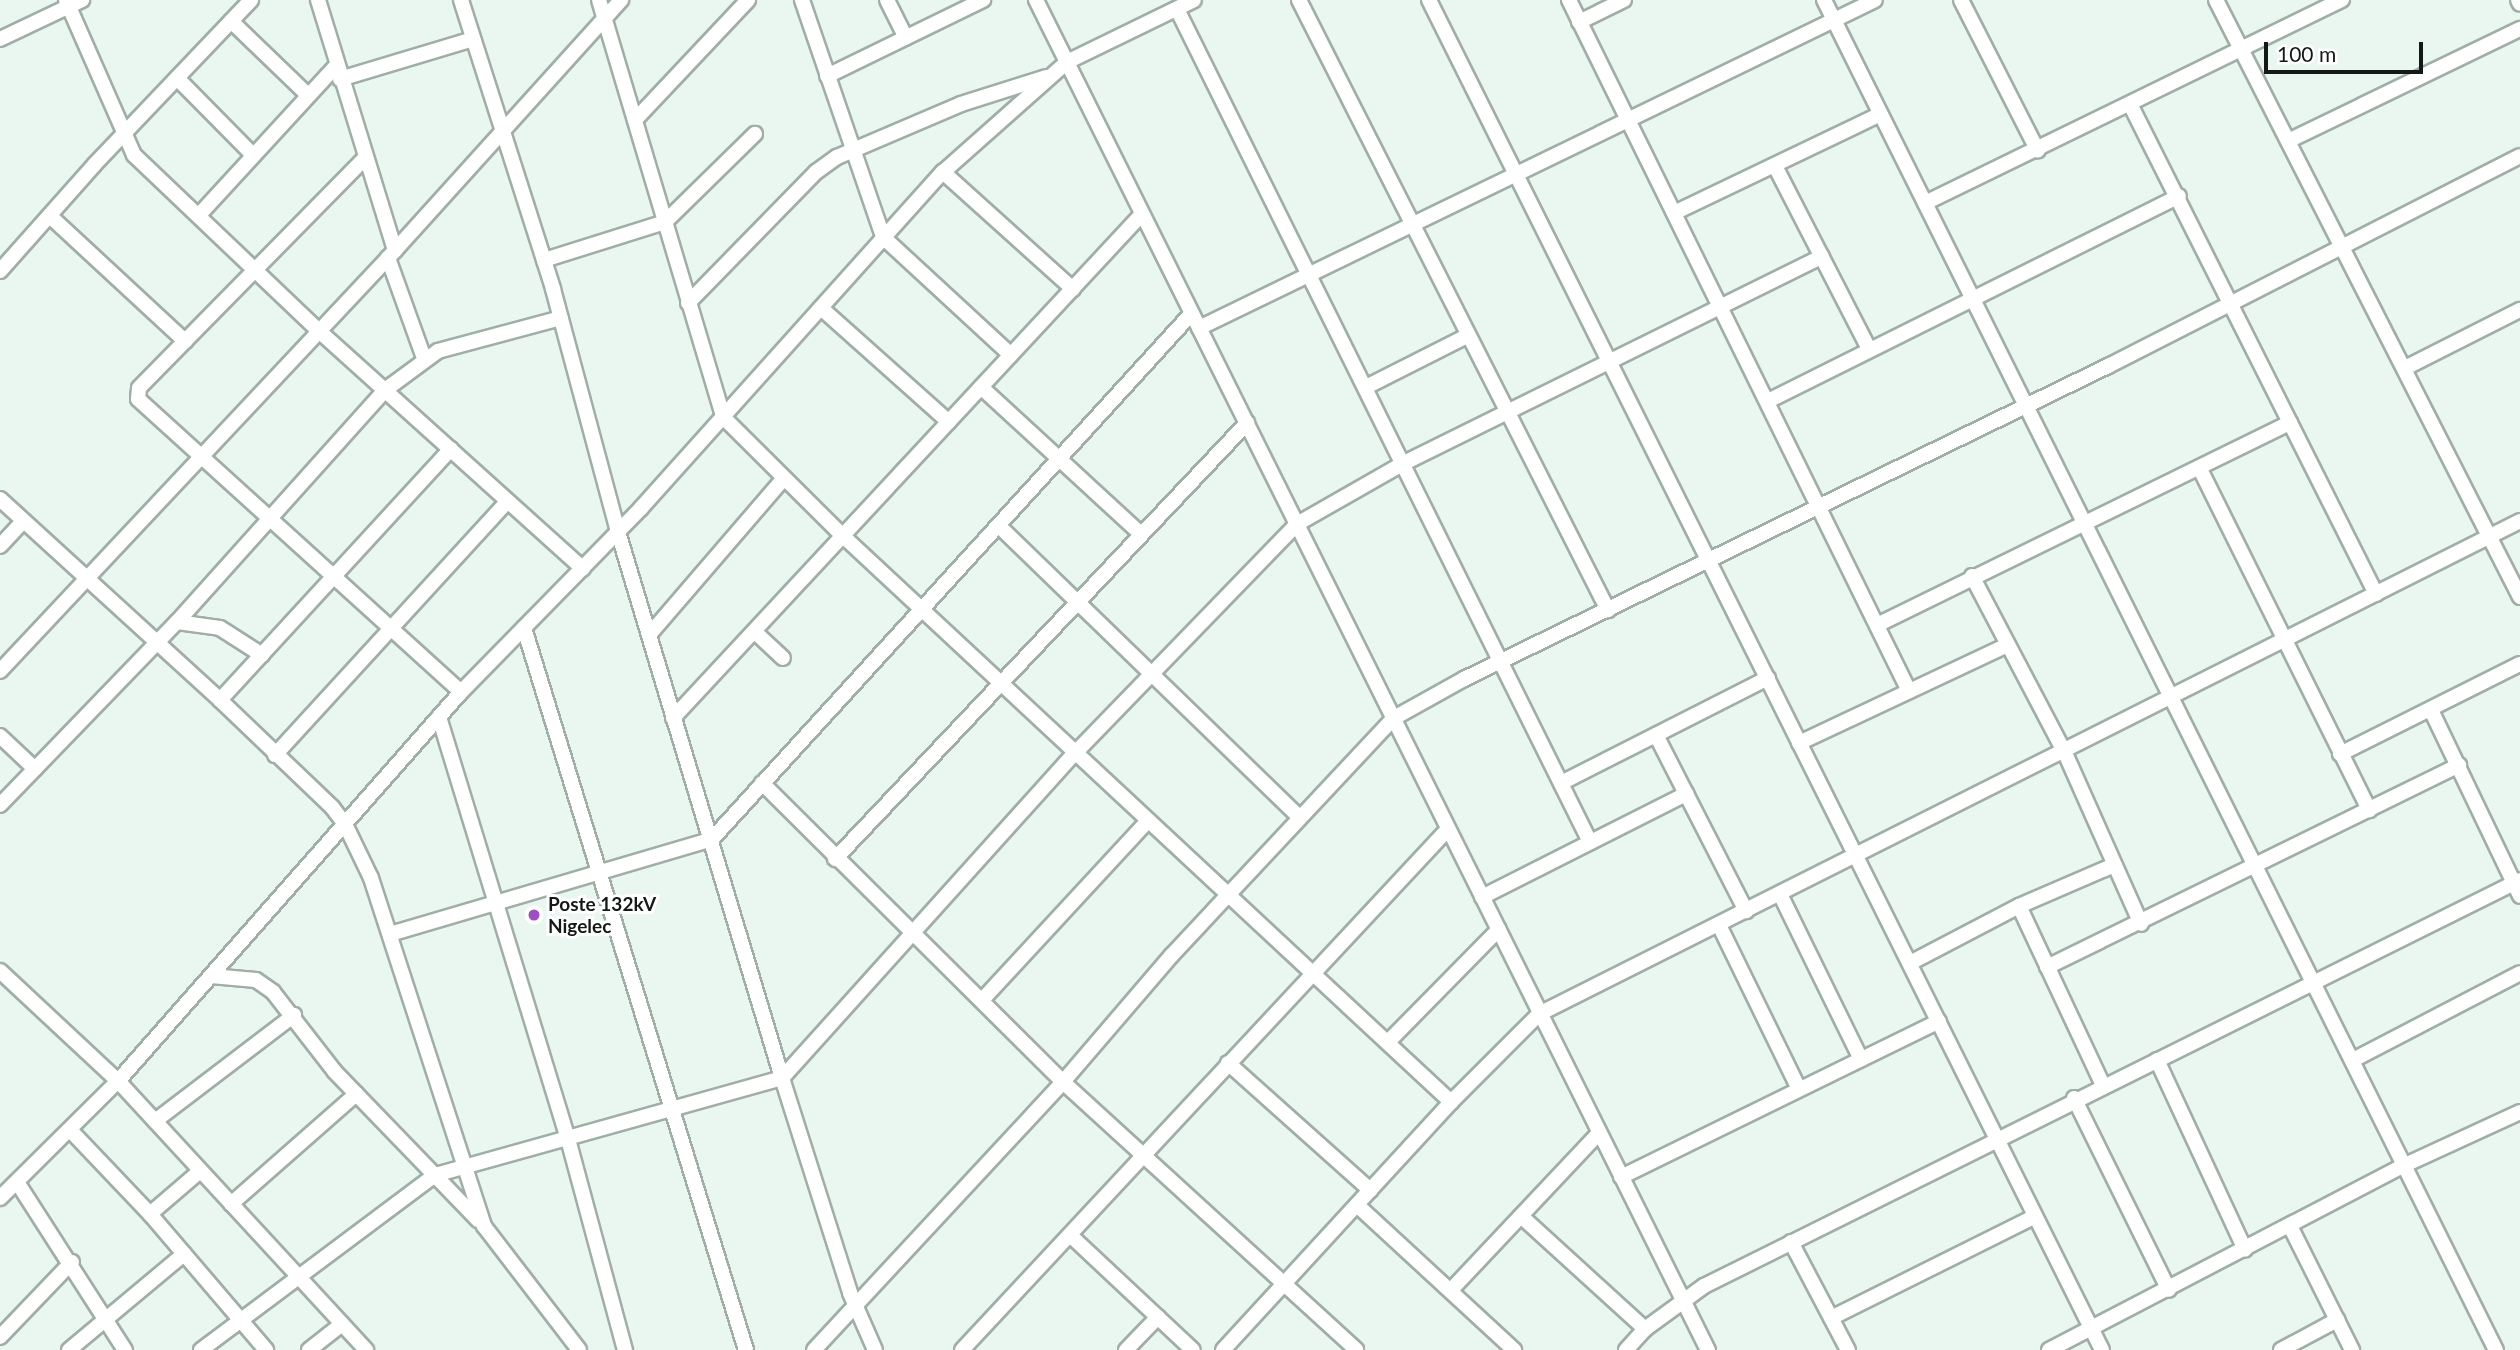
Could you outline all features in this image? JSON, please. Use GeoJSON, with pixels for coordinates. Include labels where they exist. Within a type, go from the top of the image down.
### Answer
{"type":"FeatureCollection","features":[{"type":"Feature","properties":{"kind":"street"},"geometry":{"type":"LineString","coordinates":[[0,271],[123,134],[251,0]]}},
{"type":"Feature","properties":{"kind":"street"},"geometry":{"type":"LineString","coordinates":[[461,0],[544,260],[618,532],[782,1079],[856,1308],[875,1350]]}},
{"type":"Feature","properties":{"kind":"street"},"geometry":{"type":"LineString","coordinates":[[599,0],[724,418],[843,536],[1451,1102]]}},
{"type":"Feature","properties":{"kind":"street"},"geometry":{"type":"LineString","coordinates":[[0,671],[392,254],[621,0]]}},
{"type":"Feature","properties":{"kind":"street"},"geometry":{"type":"LineString","coordinates":[[635,120],[748,0]]}},
{"type":"Feature","properties":{"kind":"street"},"geometry":{"type":"LineString","coordinates":[[803,0],[850,149],[883,237],[1011,355]]}},
{"type":"Feature","properties":{"kind":"street"},"geometry":{"type":"LineString","coordinates":[[887,0],[906,38]]}},
{"type":"Feature","properties":{"kind":"street"},"geometry":{"type":"LineString","coordinates":[[827,76],[983,0]]}},
{"type":"Feature","properties":{"kind":"street"},"geometry":{"type":"LineString","coordinates":[[1036,0],[1708,1350]]}},
{"type":"Feature","properties":{"kind":"street"},"geometry":{"type":"LineString","coordinates":[[0,1198],[71,1131],[118,1081],[461,692],[583,569],[724,418],[943,172],[1067,62],[1194,0]]}},
{"type":"Feature","properties":{"kind":"street"},"geometry":{"type":"LineString","coordinates":[[1299,0],[1411,226],[1608,610]]}},
{"type":"Feature","properties":{"kind":"street"},"geometry":{"type":"LineString","coordinates":[[1429,0],[2102,1350]]}},
{"type":"Feature","properties":{"kind":"street"},"geometry":{"type":"LineString","coordinates":[[1569,0],[1719,307],[1819,503],[1909,691]]}},
{"type":"Feature","properties":{"kind":"street"},"geometry":{"type":"LineString","coordinates":[[1579,22],[1625,0]]}},
{"type":"Feature","properties":{"kind":"street"},"geometry":{"type":"LineString","coordinates":[[1824,0],[1976,300],[2496,1350]]}},
{"type":"Feature","properties":{"kind":"street"},"geometry":{"type":"LineString","coordinates":[[1199,328],[1875,0]]}},
{"type":"Feature","properties":{"kind":"street"},"geometry":{"type":"LineString","coordinates":[[1961,0],[2038,151]]}},
{"type":"Feature","properties":{"kind":"street"},"geometry":{"type":"LineString","coordinates":[[2216,0],[2520,597]]}},
{"type":"Feature","properties":{"kind":"street"},"geometry":{"type":"LineString","coordinates":[[1925,203],[2131,106],[2342,0]]}},
{"type":"Feature","properties":{"kind":"street"},"geometry":{"type":"LineString","coordinates":[[320,1],[424,358]]}},
{"type":"Feature","properties":{"kind":"street"},"geometry":{"type":"LineString","coordinates":[[0,38],[72,2],[123,134],[134,155],[319,331],[583,569]]}},
{"type":"Feature","properties":{"kind":"street"},"geometry":{"type":"LineString","coordinates":[[1177,9],[1311,273],[1590,842]]}},
{"type":"Feature","properties":{"kind":"street"},"geometry":{"type":"LineString","coordinates":[[231,21],[307,95]]}},
{"type":"Feature","properties":{"kind":"street"},"geometry":{"type":"LineString","coordinates":[[2288,141],[2520,29]]}},
{"type":"Feature","properties":{"kind":"street"},"geometry":{"type":"LineString","coordinates":[[199,215],[307,95],[339,72],[473,39]]}},
{"type":"Feature","properties":{"kind":"street"},"geometry":{"type":"LineString","coordinates":[[688,303],[816,172],[850,149],[961,104],[1052,75]]}},
{"type":"Feature","properties":{"kind":"street"},"geometry":{"type":"LineString","coordinates":[[177,78],[253,155]]}},
{"type":"Feature","properties":{"kind":"street"},"geometry":{"type":"LineString","coordinates":[[2131,106],[2233,303],[2375,594]]}},
{"type":"Feature","properties":{"kind":"street"},"geometry":{"type":"LineString","coordinates":[[1674,214],[1881,114]]}},
{"type":"Feature","properties":{"kind":"street"},"geometry":{"type":"LineString","coordinates":[[544,260],[665,222],[755,134]]}},
{"type":"Feature","properties":{"kind":"street"},"geometry":{"type":"LineString","coordinates":[[814,1350],[856,1308],[1063,1082],[1227,895],[1394,718],[1819,503],[2233,303],[2520,156]]}},
{"type":"Feature","properties":{"kind":"street"},"geometry":{"type":"LineString","coordinates":[[364,159],[253,268],[139,388],[138,399],[461,692]]}},
{"type":"Feature","properties":{"kind":"street"},"geometry":{"type":"LineString","coordinates":[[1775,166],[1869,349]]}},
{"type":"Feature","properties":{"kind":"street"},"geometry":{"type":"LineString","coordinates":[[943,172],[1073,289]]}},
{"type":"Feature","properties":{"kind":"street"},"geometry":{"type":"LineString","coordinates":[[1768,401],[1869,349],[1976,300],[2179,196]]}},
{"type":"Feature","properties":{"kind":"street"},"geometry":{"type":"LineString","coordinates":[[673,718],[1142,214]]}},
{"type":"Feature","properties":{"kind":"street"},"geometry":{"type":"LineString","coordinates":[[51,217],[185,341]]}},
{"type":"Feature","properties":{"kind":"street"},"geometry":{"type":"LineString","coordinates":[[201,1350],[435,1175],[782,1079],[909,932],[1076,752],[1297,524],[1404,463],[1822,256]]}},
{"type":"Feature","properties":{"kind":"street"},"geometry":{"type":"LineString","coordinates":[[821,307],[949,422]]}},
{"type":"Feature","properties":{"kind":"street"},"geometry":{"type":"LineString","coordinates":[[390,934],[712,839],[1000,527],[1191,314]]}},
{"type":"Feature","properties":{"kind":"street"},"geometry":{"type":"LineString","coordinates":[[2405,368],[2519,315]]}},
{"type":"Feature","properties":{"kind":"street"},"geometry":{"type":"LineString","coordinates":[[0,805],[177,622],[384,390],[424,358],[450,347],[561,318]]}},
{"type":"Feature","properties":{"kind":"street"},"geometry":{"type":"LineString","coordinates":[[1366,387],[1467,336]]}},
{"type":"Feature","properties":{"kind":"street"},"geometry":{"type":"LineString","coordinates":[[981,387],[1141,534]]}},
{"type":"Feature","properties":{"kind":"street"},"geometry":{"type":"LineString","coordinates":[[835,859],[1247,423]]}},
{"type":"Feature","properties":{"kind":"street"},"geometry":{"type":"LineString","coordinates":[[1877,625],[1972,576],[2200,469],[2290,423]]}},
{"type":"Feature","properties":{"kind":"street"},"geometry":{"type":"LineString","coordinates":[[220,700],[451,449]]}},
{"type":"Feature","properties":{"kind":"street"},"geometry":{"type":"LineString","coordinates":[[2200,469],[2369,810]]}},
{"type":"Feature","properties":{"kind":"street"},"geometry":{"type":"LineString","coordinates":[[649,635],[783,479]]}},
{"type":"Feature","properties":{"kind":"street"},"geometry":{"type":"LineString","coordinates":[[0,499],[85,580],[220,700],[332,807],[345,824],[371,878],[462,1168],[484,1226]]}},
{"type":"Feature","properties":{"kind":"street"},"geometry":{"type":"LineString","coordinates":[[275,755],[507,502]]}},
{"type":"Feature","properties":{"kind":"street"},"geometry":{"type":"LineString","coordinates":[[0,546],[23,521]]}},
{"type":"Feature","properties":{"kind":"street"},"geometry":{"type":"LineString","coordinates":[[1223,1350],[1451,1102],[1539,1014],[2065,753],[2172,696],[2520,521]]}},
{"type":"Feature","properties":{"kind":"street"},"geometry":{"type":"LineString","coordinates":[[1000,527],[1299,817]]}},
{"type":"Feature","properties":{"kind":"street"},"geometry":{"type":"LineString","coordinates":[[1972,576],[2065,753],[2141,924]]}},
{"type":"Feature","properties":{"kind":"street"},"geometry":{"type":"LineString","coordinates":[[177,622],[220,628],[261,655]]}},
{"type":"Feature","properties":{"kind":"street"},"geometry":{"type":"LineString","coordinates":[[524,628],[746,1350]]}},
{"type":"Feature","properties":{"kind":"street"},"geometry":{"type":"LineString","coordinates":[[755,632],[783,657]]}},
{"type":"Feature","properties":{"kind":"street"},"geometry":{"type":"LineString","coordinates":[[1799,743],[2007,645]]}},
{"type":"Feature","properties":{"kind":"street"},"geometry":{"type":"LineString","coordinates":[[2340,754],[2520,664]]}},
{"type":"Feature","properties":{"kind":"street"},"geometry":{"type":"LineString","coordinates":[[1561,783],[1768,678]]}},
{"type":"Feature","properties":{"kind":"street"},"geometry":{"type":"LineString","coordinates":[[1626,1350],[1645,1329],[1683,1300],[1791,1242],[2074,1098],[2518,886],[2431,710]]}},
{"type":"Feature","properties":{"kind":"street"},"geometry":{"type":"LineString","coordinates":[[439,717],[568,1139],[625,1350]]}},
{"type":"Feature","properties":{"kind":"street"},"geometry":{"type":"LineString","coordinates":[[1656,735],[1746,911]]}},
{"type":"Feature","properties":{"kind":"street"},"geometry":{"type":"LineString","coordinates":[[0,736],[35,769]]}},
{"type":"Feature","properties":{"kind":"street"},"geometry":{"type":"LineString","coordinates":[[2048,967],[2257,867],[2459,765]]}},
{"type":"Feature","properties":{"kind":"street"},"geometry":{"type":"LineString","coordinates":[[762,783],[835,859],[1063,1082],[1356,1350]]}},
{"type":"Feature","properties":{"kind":"street"},"geometry":{"type":"LineString","coordinates":[[1482,897],[1686,794]]}},
{"type":"Feature","properties":{"kind":"street"},"geometry":{"type":"LineString","coordinates":[[982,1000],[1148,821]]}},
{"type":"Feature","properties":{"kind":"street"},"geometry":{"type":"LineString","coordinates":[[962,1350],[1448,829]]}},
{"type":"Feature","properties":{"kind":"street"},"geometry":{"type":"LineString","coordinates":[[1910,963],[2019,906],[2114,865]]}},
{"type":"Feature","properties":{"kind":"street"},"geometry":{"type":"LineString","coordinates":[[1780,894],[1861,1059]]}},
{"type":"Feature","properties":{"kind":"street"},"geometry":{"type":"LineString","coordinates":[[2019,906],[2103,1085]]}},
{"type":"Feature","properties":{"kind":"street"},"geometry":{"type":"LineString","coordinates":[[1719,925],[1799,1089]]}},
{"type":"Feature","properties":{"kind":"street"},"geometry":{"type":"LineString","coordinates":[[1388,1042],[1499,929]]}},
{"type":"Feature","properties":{"kind":"street"},"geometry":{"type":"LineString","coordinates":[[0,971],[118,1081],[366,1350]]}},
{"type":"Feature","properties":{"kind":"street"},"geometry":{"type":"LineString","coordinates":[[2353,1060],[2520,973]]}},
{"type":"Feature","properties":{"kind":"street"},"geometry":{"type":"LineString","coordinates":[[211,976],[256,980],[294,1015],[324,1058],[356,1094],[484,1226],[579,1350]]}},
{"type":"Feature","properties":{"kind":"street"},"geometry":{"type":"LineString","coordinates":[[155,1121],[294,1015]]}},
{"type":"Feature","properties":{"kind":"street"},"geometry":{"type":"LineString","coordinates":[[1621,1177],[1939,1021]]}},
{"type":"Feature","properties":{"kind":"street"},"geometry":{"type":"LineString","coordinates":[[2157,1060],[2245,1250]]}},
{"type":"Feature","properties":{"kind":"street"},"geometry":{"type":"LineString","coordinates":[[1228,1063],[1370,1190]]}},
{"type":"Feature","properties":{"kind":"street"},"geometry":{"type":"LineString","coordinates":[[231,1204],[356,1094]]}},
{"type":"Feature","properties":{"kind":"street"},"geometry":{"type":"LineString","coordinates":[[2074,1098],[2169,1290]]}},
{"type":"Feature","properties":{"kind":"street"},"geometry":{"type":"LineString","coordinates":[[2049,1350],[2405,1165],[2517,1113],[2520,1129]]}},
{"type":"Feature","properties":{"kind":"street"},"geometry":{"type":"LineString","coordinates":[[71,1131],[150,1214],[266,1350]]}},
{"type":"Feature","properties":{"kind":"street"},"geometry":{"type":"LineString","coordinates":[[1451,1290],[1599,1133]]}},
{"type":"Feature","properties":{"kind":"street"},"geometry":{"type":"LineString","coordinates":[[150,1214],[200,1171]]}},
{"type":"Feature","properties":{"kind":"street"},"geometry":{"type":"LineString","coordinates":[[17,1182],[72,1262],[125,1350]]}},
{"type":"Feature","properties":{"kind":"street"},"geometry":{"type":"LineString","coordinates":[[1357,1205],[1514,1350]]}},
{"type":"Feature","properties":{"kind":"street"},"geometry":{"type":"LineString","coordinates":[[1521,1216],[1645,1329]]}},
{"type":"Feature","properties":{"kind":"street"},"geometry":{"type":"LineString","coordinates":[[1831,1318],[2034,1217]]}},
{"type":"Feature","properties":{"kind":"street"},"geometry":{"type":"LineString","coordinates":[[2290,1226],[2353,1350]]}},
{"type":"Feature","properties":{"kind":"street"},"geometry":{"type":"LineString","coordinates":[[1070,1234],[1194,1350]]}},
{"type":"Feature","properties":{"kind":"street"},"geometry":{"type":"LineString","coordinates":[[1791,1242],[1848,1350]]}},
{"type":"Feature","properties":{"kind":"street"},"geometry":{"type":"LineString","coordinates":[[69,1350],[184,1254]]}},
{"type":"Feature","properties":{"kind":"street"},"geometry":{"type":"LineString","coordinates":[[0,1337],[72,1262]]}},
{"type":"Feature","properties":{"kind":"street"},"geometry":{"type":"LineString","coordinates":[[1126,1350],[1158,1317]]}},
{"type":"Feature","properties":{"kind":"street"},"geometry":{"type":"LineString","coordinates":[[2281,1350],[2337,1320]]}},
{"type":"Feature","properties":{"kind":"street"},"geometry":{"type":"LineString","coordinates":[[309,1350],[342,1324]]}},
{"type":"Feature","properties":{"kind":"place","name":"Poste 132kV Nigelec"},"geometry":{"type":"Point","coordinates":[534,915]}}]}
